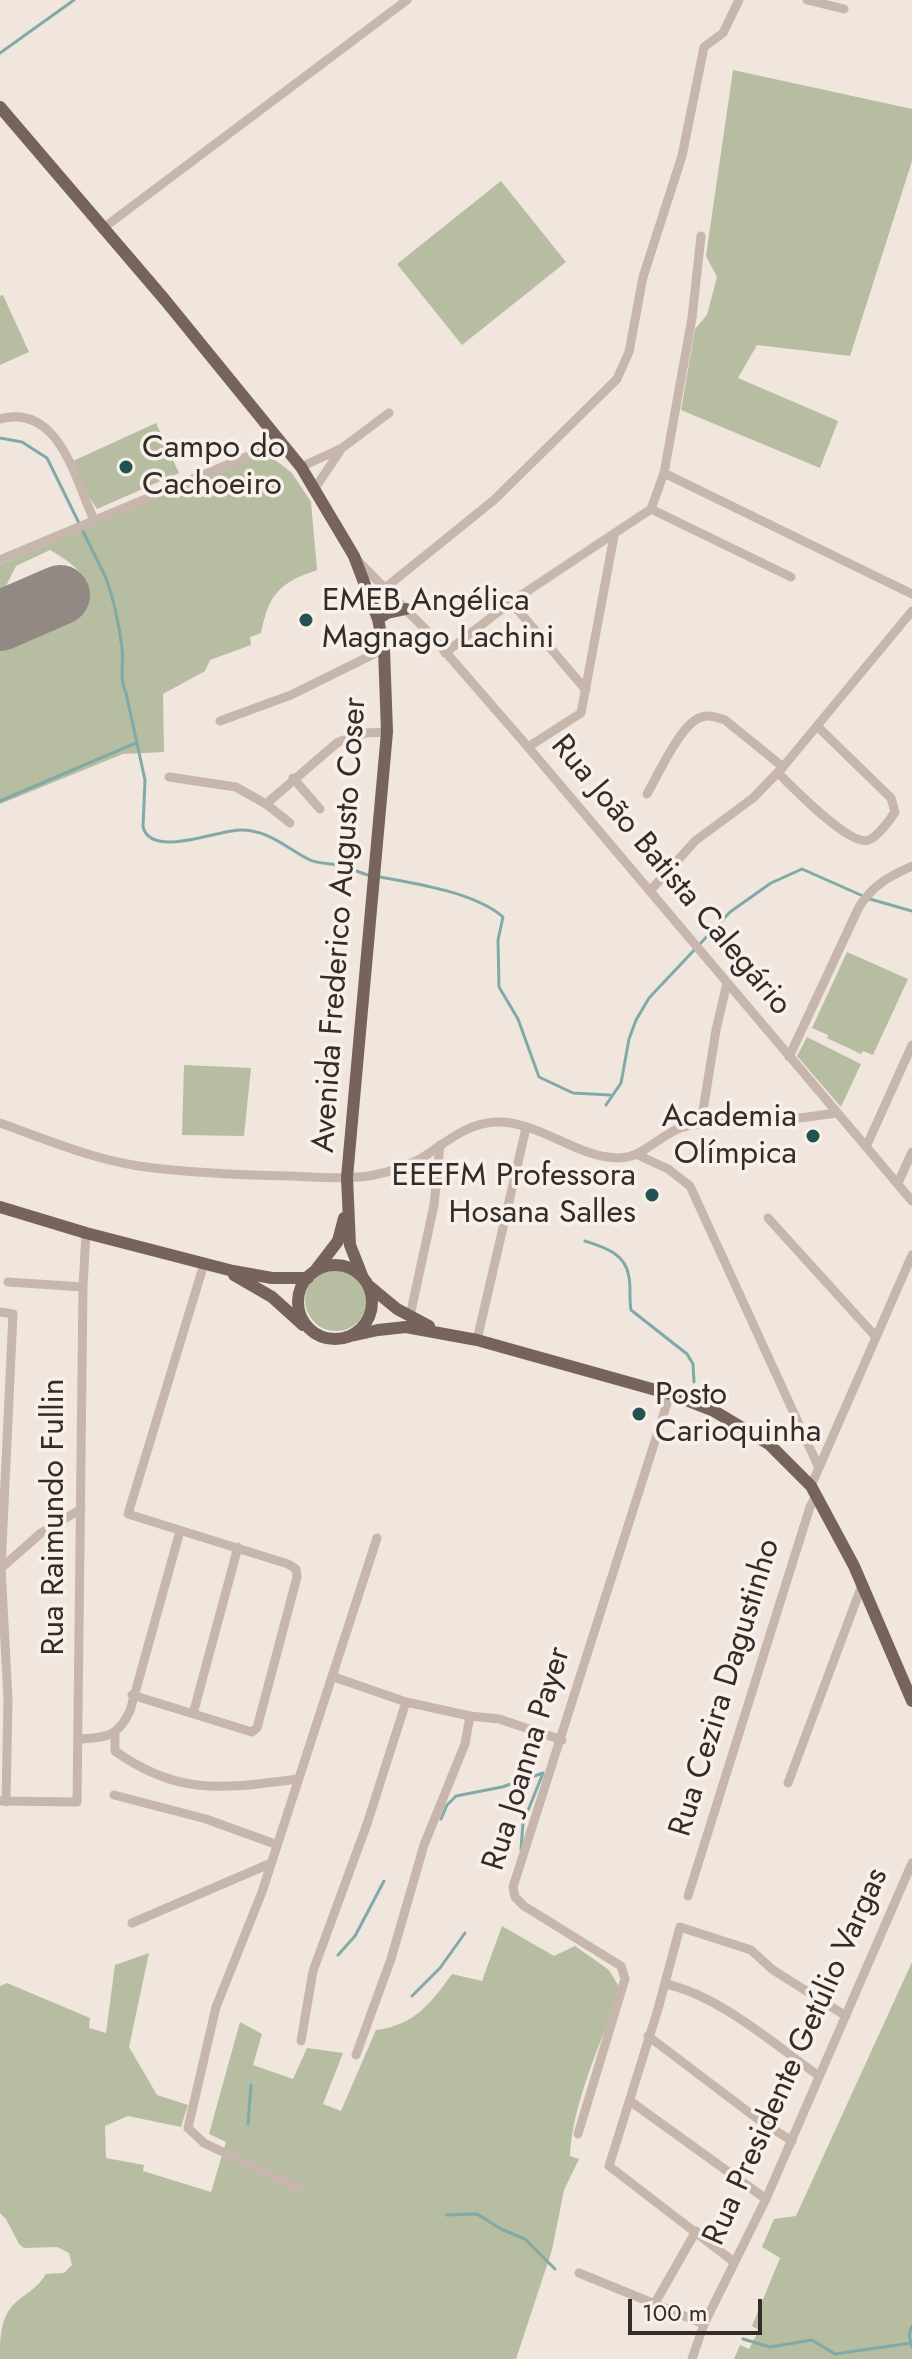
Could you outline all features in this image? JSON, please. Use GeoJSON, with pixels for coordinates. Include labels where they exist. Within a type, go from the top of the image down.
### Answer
{"type":"FeatureCollection","features":[{"type":"Feature","properties":{"kind":"main road","name":"Avenida Frederico Augusto Coser"},"geometry":{"type":"LineString","coordinates":[[0,107],[301,467],[354,556],[378,619],[384,649],[387,732],[347,1177],[350,1245],[365,1281]]}},
{"type":"Feature","properties":{"kind":"main road"},"geometry":{"type":"LineString","coordinates":[[378,619],[387,613],[406,609]]}},
{"type":"Feature","properties":{"kind":"main road","name":"Avenida Frederico Augusto Coser"},"geometry":{"type":"LineString","coordinates":[[310,1275],[338,1241],[347,1203]]}},
{"type":"Feature","properties":{"kind":"main road"},"geometry":{"type":"LineString","coordinates":[[0,1207],[86,1233],[272,1278],[310,1275],[325,1267],[339,1266],[352,1270],[380,1297],[410,1316],[447,1332]]}},
{"type":"Feature","properties":{"kind":"main road"},"geometry":{"type":"LineString","coordinates":[[208,1264],[264,1292],[312,1331],[332,1339],[406,1327],[447,1332],[615,1376],[670,1394],[714,1411],[769,1444],[814,1491],[862,1585],[912,1701]]}},
{"type":"Feature","properties":{"kind":"main road"},"geometry":{"type":"LineString","coordinates":[[310,1275],[301,1289],[298,1302],[301,1315],[312,1331]]}},
{"type":"Feature","properties":{"kind":"main road"},"geometry":{"type":"LineString","coordinates":[[346,1337],[359,1330],[368,1319],[372,1298],[365,1281]]}},
{"type":"Feature","properties":{"kind":"street"},"geometry":{"type":"LineString","coordinates":[[102,229],[407,0]]}},
{"type":"Feature","properties":{"kind":"street"},"geometry":{"type":"LineString","coordinates":[[369,597],[385,588],[494,500],[617,379],[629,352],[643,277],[658,224],[682,156],[704,47],[723,33],[739,0]]}},
{"type":"Feature","properties":{"kind":"street"},"geometry":{"type":"LineString","coordinates":[[807,0],[844,9]]}},
{"type":"Feature","properties":{"kind":"street"},"geometry":{"type":"LineString","coordinates":[[445,653],[511,602],[651,509],[664,473],[692,318],[701,236]]}},
{"type":"Feature","properties":{"kind":"street"},"geometry":{"type":"LineString","coordinates":[[301,467],[342,448],[389,413]]}},
{"type":"Feature","properties":{"kind":"street"},"geometry":{"type":"LineString","coordinates":[[0,419],[24,416],[47,427],[60,443],[91,521]]}},
{"type":"Feature","properties":{"kind":"street"},"geometry":{"type":"LineString","coordinates":[[0,560],[282,442]]}},
{"type":"Feature","properties":{"kind":"street"},"geometry":{"type":"LineString","coordinates":[[315,488],[342,448]]}},
{"type":"Feature","properties":{"kind":"street"},"geometry":{"type":"LineString","coordinates":[[664,473],[912,594]]}},
{"type":"Feature","properties":{"kind":"street"},"geometry":{"type":"LineString","coordinates":[[651,509],[791,577]]}},
{"type":"Feature","properties":{"kind":"street"},"geometry":{"type":"LineString","coordinates":[[528,747],[581,713],[614,536]]}},
{"type":"Feature","properties":{"kind":"street","name":"Rua João Batista Calegário"},"geometry":{"type":"LineString","coordinates":[[354,556],[406,609],[528,747],[912,1201]]}},
{"type":"Feature","properties":{"kind":"street"},"geometry":{"type":"LineString","coordinates":[[511,602],[586,690]]}},
{"type":"Feature","properties":{"kind":"street"},"geometry":{"type":"LineString","coordinates":[[650,891],[695,841],[753,798],[780,770],[912,611]]}},
{"type":"Feature","properties":{"kind":"street"},"geometry":{"type":"LineString","coordinates":[[220,721],[291,695],[384,649]]}},
{"type":"Feature","properties":{"kind":"street"},"geometry":{"type":"LineString","coordinates":[[647,794],[686,728],[702,716],[715,716],[725,720],[780,770],[839,829],[868,840],[895,812],[891,798],[818,727]]}},
{"type":"Feature","properties":{"kind":"street"},"geometry":{"type":"LineString","coordinates":[[266,804],[338,742],[366,733],[387,732]]}},
{"type":"Feature","properties":{"kind":"street"},"geometry":{"type":"LineString","coordinates":[[169,777],[236,787],[266,804],[290,823]]}},
{"type":"Feature","properties":{"kind":"street"},"geometry":{"type":"LineString","coordinates":[[293,778],[320,809]]}},
{"type":"Feature","properties":{"kind":"street"},"geometry":{"type":"LineString","coordinates":[[789,1057],[859,907],[869,892],[884,879],[912,866]]}},
{"type":"Feature","properties":{"kind":"street"},"geometry":{"type":"LineString","coordinates":[[701,1123],[727,983]]}},
{"type":"Feature","properties":{"kind":"street"},"geometry":{"type":"LineString","coordinates":[[866,1147],[912,1045]]}},
{"type":"Feature","properties":{"kind":"street"},"geometry":{"type":"LineString","coordinates":[[0,1123],[75,1149],[138,1166],[254,1175],[347,1177],[388,1172],[418,1160],[451,1136],[484,1124],[504,1122],[615,1158],[638,1155],[681,1127],[836,1113]]}},
{"type":"Feature","properties":{"kind":"street"},"geometry":{"type":"LineString","coordinates":[[477,1340],[526,1128]]}},
{"type":"Feature","properties":{"kind":"street"},"geometry":{"type":"LineString","coordinates":[[410,1316],[434,1205],[440,1145]]}},
{"type":"Feature","properties":{"kind":"street"},"geometry":{"type":"LineString","coordinates":[[898,1183],[912,1152]]}},
{"type":"Feature","properties":{"kind":"street"},"geometry":{"type":"LineString","coordinates":[[638,1155],[668,1169],[690,1186],[819,1468]]}},
{"type":"Feature","properties":{"kind":"street"},"geometry":{"type":"LineString","coordinates":[[768,1218],[876,1337]]}},
{"type":"Feature","properties":{"kind":"street","name":"Rua Raimundo Fullin"},"geometry":{"type":"LineString","coordinates":[[3,1801],[77,1802],[86,1233]]}},
{"type":"Feature","properties":{"kind":"street","name":"Rua Cezira Dagustinho"},"geometry":{"type":"LineString","coordinates":[[688,1896],[810,1507],[819,1468],[912,1255]]}},
{"type":"Feature","properties":{"kind":"street"},"geometry":{"type":"LineString","coordinates":[[132,1695],[252,1732],[257,1728],[297,1577],[296,1569],[288,1564],[128,1514],[208,1264]]}},
{"type":"Feature","properties":{"kind":"street"},"geometry":{"type":"LineString","coordinates":[[8,1282],[83,1287]]}},
{"type":"Feature","properties":{"kind":"street"},"geometry":{"type":"LineString","coordinates":[[0,1312],[13,1314],[0,1568],[8,1699],[3,1801]]}},
{"type":"Feature","properties":{"kind":"street","name":"Rua Joanna Payer"},"geometry":{"type":"LineString","coordinates":[[578,2134],[625,1979],[621,1966],[524,1906],[515,1897],[513,1887],[670,1394]]}},
{"type":"Feature","properties":{"kind":"street"},"geometry":{"type":"LineString","coordinates":[[0,1568],[41,1533],[81,1509]]}},
{"type":"Feature","properties":{"kind":"street"},"geometry":{"type":"LineString","coordinates":[[79,1739],[106,1737],[124,1724],[180,1531]]}},
{"type":"Feature","properties":{"kind":"street"},"geometry":{"type":"LineString","coordinates":[[298,2188],[204,2143],[188,2128],[212,2017],[237,1957],[334,1677],[377,1538]]}},
{"type":"Feature","properties":{"kind":"street"},"geometry":{"type":"LineString","coordinates":[[193,1714],[238,1547]]}},
{"type":"Feature","properties":{"kind":"street"},"geometry":{"type":"LineString","coordinates":[[788,1783],[862,1585]]}},
{"type":"Feature","properties":{"kind":"street"},"geometry":{"type":"LineString","coordinates":[[334,1677],[406,1702],[499,1719],[562,1740]]}},
{"type":"Feature","properties":{"kind":"street"},"geometry":{"type":"LineString","coordinates":[[301,2041],[313,1971],[367,1824],[406,1702]]}},
{"type":"Feature","properties":{"kind":"street"},"geometry":{"type":"LineString","coordinates":[[356,2055],[391,1959],[424,1845],[465,1744],[470,1716]]}},
{"type":"Feature","properties":{"kind":"street"},"geometry":{"type":"LineString","coordinates":[[115,1732],[115,1751],[151,1771],[189,1785],[217,1788],[298,1779]]}},
{"type":"Feature","properties":{"kind":"street"},"geometry":{"type":"LineString","coordinates":[[114,1795],[206,1819],[275,1844]]}},
{"type":"Feature","properties":{"kind":"street","name":"Rua Presidente Getúlio Vargas"},"geometry":{"type":"LineString","coordinates":[[692,2359],[704,2324],[766,2199],[912,1863]]}},
{"type":"Feature","properties":{"kind":"street"},"geometry":{"type":"LineString","coordinates":[[132,1923],[269,1864]]}},
{"type":"Feature","properties":{"kind":"street"},"geometry":{"type":"LineString","coordinates":[[734,2262],[609,2166],[680,1927],[751,1950],[773,1970],[846,2016]]}},
{"type":"Feature","properties":{"kind":"street"},"geometry":{"type":"LineString","coordinates":[[665,1984],[708,1999],[819,2076]]}},
{"type":"Feature","properties":{"kind":"street"},"geometry":{"type":"LineString","coordinates":[[648,2036],[759,2120],[792,2141]]}},
{"type":"Feature","properties":{"kind":"street"},"geometry":{"type":"LineString","coordinates":[[630,2101],[766,2199]]}},
{"type":"Feature","properties":{"kind":"street"},"geometry":{"type":"LineString","coordinates":[[655,2303],[696,2231]]}},
{"type":"Feature","properties":{"kind":"street"},"geometry":{"type":"LineString","coordinates":[[579,2273],[704,2324]]}},
{"type":"Feature","properties":{"kind":"green space"},"geometry":{"type":"Polygon","coordinates":[[[733,70],[912,109],[912,161],[850,356],[757,345],[738,378],[838,421],[820,468],[681,410],[695,329],[707,315],[717,277],[706,256],[733,70]]]}},
{"type":"Feature","properties":{"kind":"green space"},"geometry":{"type":"Polygon","coordinates":[[[501,181],[566,262],[462,345],[397,264],[501,181]]]}},
{"type":"Feature","properties":{"kind":"green space"},"geometry":{"type":"Polygon","coordinates":[[[3,295],[29,352],[0,365],[0,296],[3,295]]]}},
{"type":"Feature","properties":{"kind":"green space","name":"Campo do Cachoeiro"},"geometry":{"type":"Polygon","coordinates":[[[156,423],[179,473],[97,509],[83,488],[73,461],[156,423]]]}},
{"type":"Feature","properties":{"kind":"green space"},"geometry":{"type":"Polygon","coordinates":[[[265,452],[292,473],[311,502],[317,570],[293,580],[278,592],[272,599],[261,633],[250,637],[251,645],[210,660],[205,671],[163,694],[164,752],[123,754],[0,804],[0,644],[87,607],[88,596],[79,572],[50,550],[16,566],[0,598],[0,565],[265,452]]]}},
{"type":"Feature","properties":{"kind":"green space"},"geometry":{"type":"Polygon","coordinates":[[[847,952],[908,979],[873,1055],[863,1051],[861,1054],[812,1028],[847,952]]]}},
{"type":"Feature","properties":{"kind":"green space"},"geometry":{"type":"Polygon","coordinates":[[[807,1037],[861,1064],[841,1107],[797,1056],[807,1037]]]}},
{"type":"Feature","properties":{"kind":"green space"},"geometry":{"type":"Polygon","coordinates":[[[184,1065],[251,1068],[244,1136],[182,1135],[184,1065]]]}},
{"type":"Feature","properties":{"kind":"green space"},"geometry":{"type":"Polygon","coordinates":[[[330,1269],[342,1269],[358,1278],[365,1288],[365,1312],[358,1322],[342,1331],[330,1331],[310,1317],[305,1306],[305,1294],[319,1274],[330,1269]]]}},
{"type":"Feature","properties":{"kind":"green space"},"geometry":{"type":"Polygon","coordinates":[[[502,1926],[554,1956],[575,1946],[609,1970],[621,1990],[576,2115],[570,2156],[579,2159],[564,2190],[552,2250],[516,2359],[0,2359],[2,2330],[9,2310],[46,2274],[64,2273],[72,2265],[69,2253],[57,2247],[24,2248],[0,2213],[0,1986],[7,1983],[90,2018],[89,2028],[106,2033],[115,1965],[149,1953],[129,2047],[157,2095],[188,2105],[181,2127],[128,2116],[105,2126],[106,2158],[144,2165],[143,2171],[211,2192],[226,2142],[209,2134],[240,2022],[262,2034],[253,2065],[293,2079],[307,2048],[343,2053],[323,2104],[341,2111],[376,2030],[411,2018],[436,1995],[452,1974],[482,1981],[502,1926]]]}},
{"type":"Feature","properties":{"kind":"green space"},"geometry":{"type":"Polygon","coordinates":[[[912,1962],[912,2359],[734,2359],[740,2345],[749,2349],[759,2330],[752,2326],[780,2258],[762,2247],[774,2219],[796,2216],[912,1962]]]}},
{"type":"Feature","properties":{"kind":"waterway"},"geometry":{"type":"LineString","coordinates":[[0,53],[74,0]]}},
{"type":"Feature","properties":{"kind":"waterway"},"geometry":{"type":"LineString","coordinates":[[0,438],[22,442],[47,458],[106,578],[114,603],[123,682],[145,780],[143,827],[149,836],[171,842],[230,831],[251,831],[268,836],[312,861],[345,866],[368,875]]}},
{"type":"Feature","properties":{"kind":"waterway"},"geometry":{"type":"LineString","coordinates":[[0,801],[136,743]]}},
{"type":"Feature","properties":{"kind":"waterway"},"geometry":{"type":"LineString","coordinates":[[606,1105],[621,1083],[629,1039],[649,998],[730,912],[771,883],[802,869],[863,896]]}},
{"type":"Feature","properties":{"kind":"waterway"},"geometry":{"type":"LineString","coordinates":[[380,877],[461,895],[503,917],[498,940],[499,987],[518,1019],[539,1077],[573,1093],[610,1095]]}},
{"type":"Feature","properties":{"kind":"waterway"},"geometry":{"type":"LineString","coordinates":[[870,899],[912,911]]}},
{"type":"Feature","properties":{"kind":"waterway"},"geometry":{"type":"LineString","coordinates":[[585,1241],[613,1252],[623,1262],[629,1277],[631,1310],[687,1354],[693,1364],[694,1382]]}},
{"type":"Feature","properties":{"kind":"waterway"},"geometry":{"type":"LineString","coordinates":[[441,1819],[447,1805],[456,1796],[502,1787],[543,1773]]}},
{"type":"Feature","properties":{"kind":"waterway"},"geometry":{"type":"LineString","coordinates":[[521,1849],[523,1823],[543,1773]]}},
{"type":"Feature","properties":{"kind":"waterway"},"geometry":{"type":"LineString","coordinates":[[338,1955],[355,1936],[384,1881]]}},
{"type":"Feature","properties":{"kind":"waterway"},"geometry":{"type":"LineString","coordinates":[[412,1996],[440,1968],[465,1933]]}},
{"type":"Feature","properties":{"kind":"waterway"},"geometry":{"type":"LineString","coordinates":[[248,2124],[251,2085]]}},
{"type":"Feature","properties":{"kind":"waterway"},"geometry":{"type":"LineString","coordinates":[[446,2215],[477,2214],[525,2239],[555,2269]]}},
{"type":"Feature","properties":{"kind":"waterway"},"geometry":{"type":"LineString","coordinates":[[912,2326],[909,2335],[912,2347]]}},
{"type":"Feature","properties":{"kind":"waterway"},"geometry":{"type":"LineString","coordinates":[[743,2339],[770,2347],[812,2340],[835,2354],[911,2343]]}},
{"type":"Feature","properties":{"kind":"runway"},"geometry":{"type":"LineString","coordinates":[[0,621],[60,595]]}},
{"type":"Feature","properties":{"kind":"place","name":"Campo do Cachoeiro"},"geometry":{"type":"Point","coordinates":[126,467]}},
{"type":"Feature","properties":{"kind":"place","name":"EMEB Angélica Magnago Lachini"},"geometry":{"type":"Point","coordinates":[306,620]}},
{"type":"Feature","properties":{"kind":"place","name":"Academia Olímpica"},"geometry":{"type":"Point","coordinates":[813,1136]}},
{"type":"Feature","properties":{"kind":"place","name":"EEEFM Professora Hosana Salles"},"geometry":{"type":"Point","coordinates":[652,1195]}},
{"type":"Feature","properties":{"kind":"place","name":"Posto Carioquinha"},"geometry":{"type":"Point","coordinates":[639,1414]}}]}
